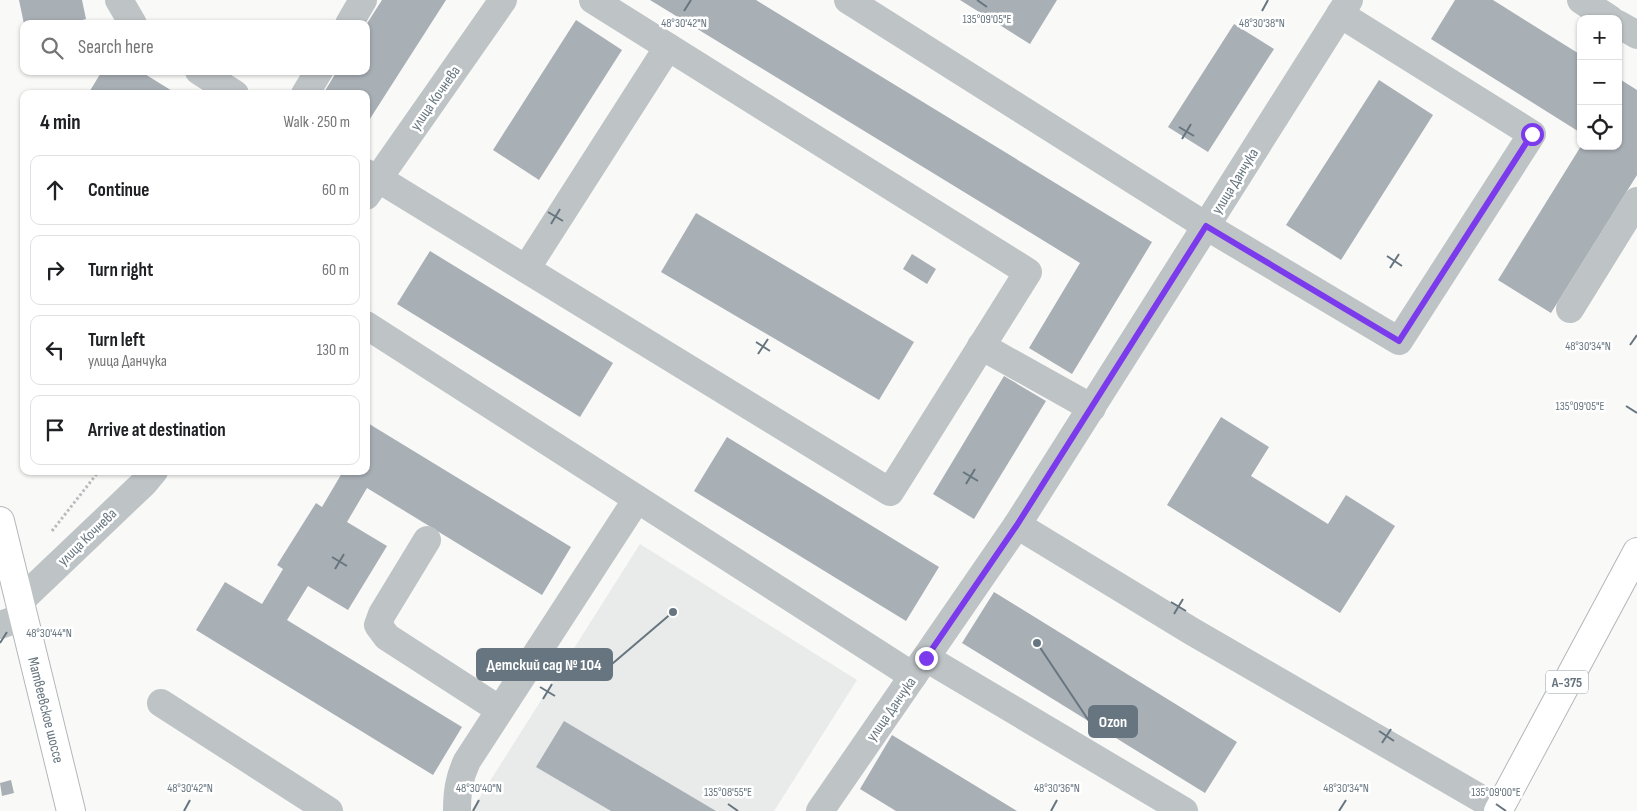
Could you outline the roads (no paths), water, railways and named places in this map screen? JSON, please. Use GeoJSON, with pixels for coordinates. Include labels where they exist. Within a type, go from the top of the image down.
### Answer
{"type":"FeatureCollection","features":[{"type":"Feature","properties":{"kind":"main road","name":"Матвеевское шоссе"},"geometry":{"type":"LineString","coordinates":[[0,521],[14,615],[71,811]]}},
{"type":"Feature","properties":{"kind":"main road","name":"А-375"},"geometry":{"type":"LineString","coordinates":[[1499,810],[1637,552]]}},
{"type":"Feature","properties":{"kind":"street"},"geometry":{"type":"LineString","coordinates":[[119,0],[131,20]]}},
{"type":"Feature","properties":{"kind":"street"},"geometry":{"type":"LineString","coordinates":[[350,20],[363,0]]}},
{"type":"Feature","properties":{"kind":"street","name":"улица Кочнева"},"geometry":{"type":"LineString","coordinates":[[370,182],[504,0]]}},
{"type":"Feature","properties":{"kind":"street"},"geometry":{"type":"LineString","coordinates":[[370,182],[526,269],[890,492],[1028,272],[592,0]]}},
{"type":"Feature","properties":{"kind":"street"},"geometry":{"type":"LineString","coordinates":[[848,0],[1206,226],[1399,341],[1532,134],[1344,7]]}},
{"type":"Feature","properties":{"kind":"street"},"geometry":{"type":"LineString","coordinates":[[1581,0],[1611,14],[1637,36]]}},
{"type":"Feature","properties":{"kind":"street","name":"улица Данчука"},"geometry":{"type":"LineString","coordinates":[[820,811],[1017,525],[1344,7]]}},
{"type":"Feature","properties":{"kind":"street"},"geometry":{"type":"LineString","coordinates":[[526,269],[668,47]]}},
{"type":"Feature","properties":{"kind":"street"},"geometry":{"type":"LineString","coordinates":[[205,75],[229,90]]}},
{"type":"Feature","properties":{"kind":"street"},"geometry":{"type":"LineString","coordinates":[[307,90],[317,75]]}},
{"type":"Feature","properties":{"kind":"street"},"geometry":{"type":"LineString","coordinates":[[1570,309],[1637,201]]}},
{"type":"Feature","properties":{"kind":"street"},"geometry":{"type":"LineString","coordinates":[[370,329],[638,499],[920,667],[1184,811]]}},
{"type":"Feature","properties":{"kind":"street"},"geometry":{"type":"LineString","coordinates":[[981,346],[1092,408]]}},
{"type":"Feature","properties":{"kind":"street","name":"улица Кочнева"},"geometry":{"type":"LineString","coordinates":[[14,615],[151,475]]}},
{"type":"Feature","properties":{"kind":"street"},"geometry":{"type":"LineString","coordinates":[[457,811],[460,776],[467,761],[638,499]]}},
{"type":"Feature","properties":{"kind":"street"},"geometry":{"type":"LineString","coordinates":[[1017,525],[1193,632],[1499,810]]}},
{"type":"Feature","properties":{"kind":"street"},"geometry":{"type":"LineString","coordinates":[[427,540],[382,614],[378,625],[387,637],[500,710]]}},
{"type":"Feature","properties":{"kind":"street"},"geometry":{"type":"LineString","coordinates":[[161,703],[329,811]]}},
{"type":"Feature","properties":{"kind":"place","name":"Детский сад № 104"},"geometry":{"type":"Point","coordinates":[673,612]}},
{"type":"Feature","properties":{"kind":"place","name":"Ozon"},"geometry":{"type":"Point","coordinates":[1037,643]}}]}
